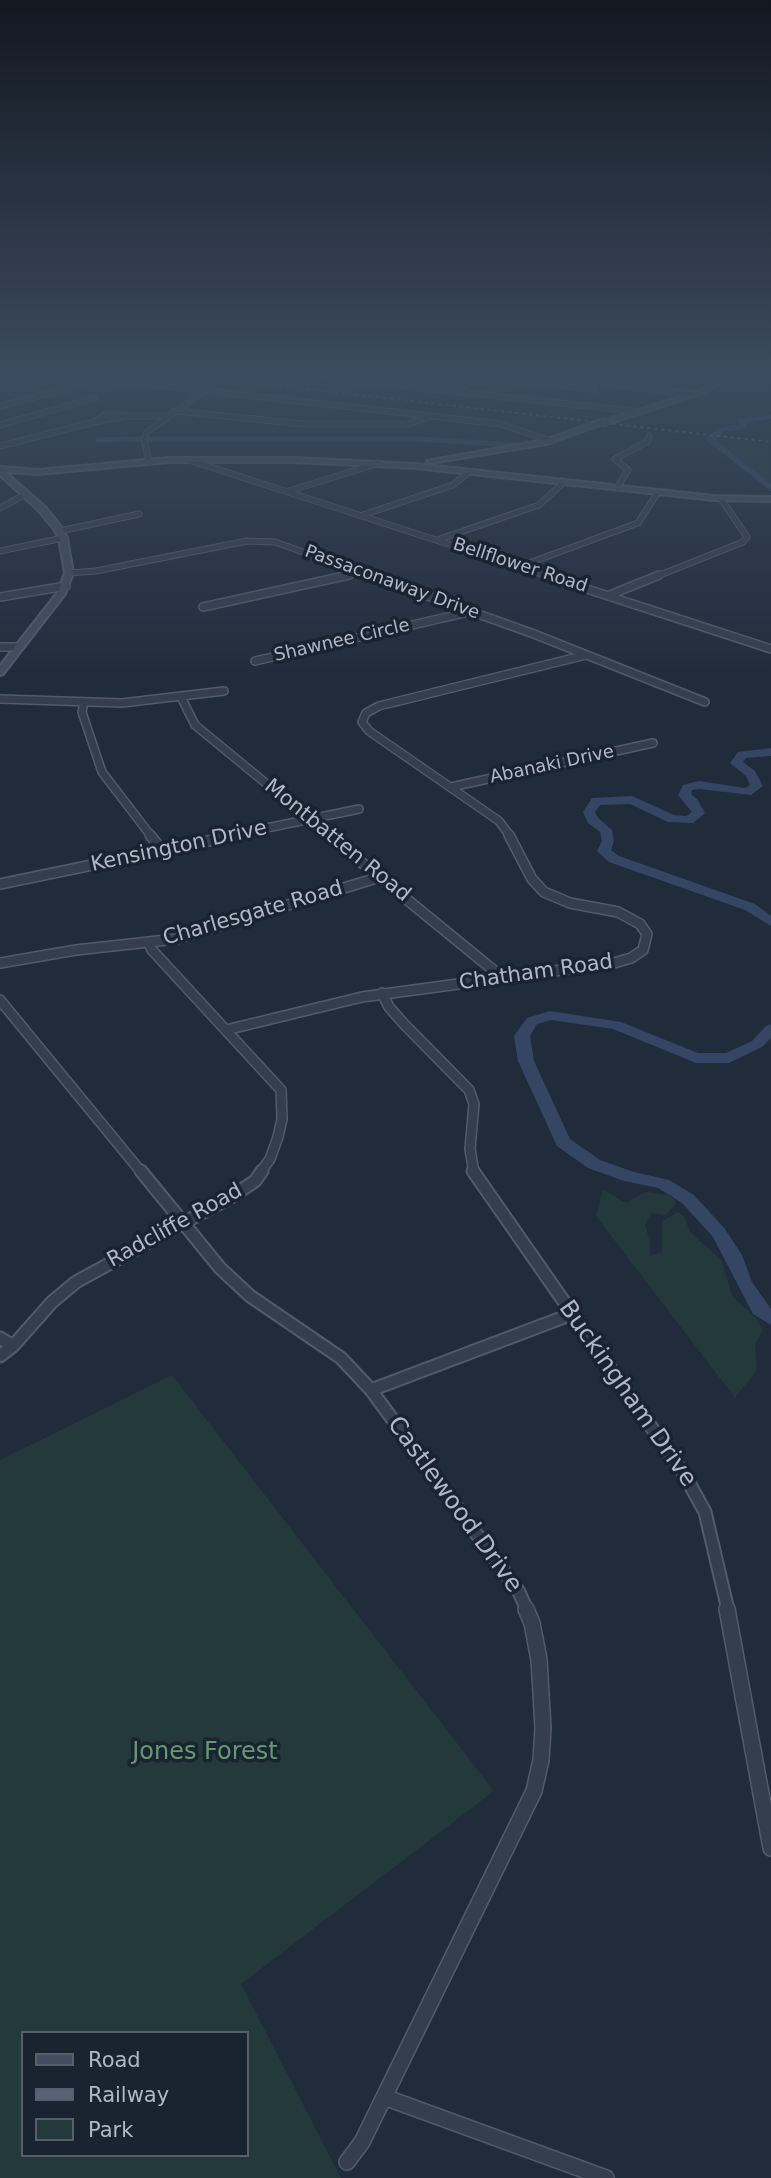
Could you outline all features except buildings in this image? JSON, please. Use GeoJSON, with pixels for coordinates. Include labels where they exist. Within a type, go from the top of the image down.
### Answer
{"type":"FeatureCollection","features":[{"type":"Feature","properties":{"kind":"street"},"geometry":{"type":"LineString","coordinates":[[0,672],[66,586],[69,573],[62,534],[43,509],[24,495],[10,479]]}},
{"type":"Feature","properties":{"kind":"street"},"geometry":{"type":"LineString","coordinates":[[0,482],[20,479]]}},
{"type":"Feature","properties":{"kind":"street","name":"Bellflower Road"},"geometry":{"type":"LineString","coordinates":[[247,479],[771,649]]}},
{"type":"Feature","properties":{"kind":"street"},"geometry":{"type":"LineString","coordinates":[[289,492],[330,479]]}},
{"type":"Feature","properties":{"kind":"street"},"geometry":{"type":"LineString","coordinates":[[362,515],[453,485],[461,479]]}},
{"type":"Feature","properties":{"kind":"street"},"geometry":{"type":"LineString","coordinates":[[532,479],[722,499],[771,499]]}},
{"type":"Feature","properties":{"kind":"street"},"geometry":{"type":"LineString","coordinates":[[617,488],[623,479]]}},
{"type":"Feature","properties":{"kind":"street"},"geometry":{"type":"LineString","coordinates":[[439,540],[539,505],[549,499],[564,482]]}},
{"type":"Feature","properties":{"kind":"street"},"geometry":{"type":"LineString","coordinates":[[520,566],[638,523],[658,492]]}},
{"type":"Feature","properties":{"kind":"street"},"geometry":{"type":"LineString","coordinates":[[0,508],[24,495]]}},
{"type":"Feature","properties":{"kind":"street"},"geometry":{"type":"LineString","coordinates":[[610,595],[743,541],[747,537],[722,499]]}},
{"type":"Feature","properties":{"kind":"street"},"geometry":{"type":"LineString","coordinates":[[0,551],[139,514]]}},
{"type":"Feature","properties":{"kind":"street","name":"Passaconaway Drive"},"geometry":{"type":"LineString","coordinates":[[69,573],[96,571],[262,540],[275,542],[471,612],[705,702]]}},
{"type":"Feature","properties":{"kind":"street"},"geometry":{"type":"LineString","coordinates":[[203,607],[362,573]]}},
{"type":"Feature","properties":{"kind":"street"},"geometry":{"type":"LineString","coordinates":[[0,597],[66,586]]}},
{"type":"Feature","properties":{"kind":"street","name":"Shawnee Circle"},"geometry":{"type":"LineString","coordinates":[[255,661],[471,612]]}},
{"type":"Feature","properties":{"kind":"street"},"geometry":{"type":"LineString","coordinates":[[0,647],[19,647]]}},
{"type":"Feature","properties":{"kind":"street","name":"Chatham Road"},"geometry":{"type":"LineString","coordinates":[[226,1030],[324,1004],[382,993],[623,961],[643,950],[647,934],[640,924],[627,915],[570,903],[544,891],[532,879],[505,827],[366,728],[362,722],[366,713],[379,706],[586,655]]}},
{"type":"Feature","properties":{"kind":"street"},"geometry":{"type":"LineString","coordinates":[[0,699],[122,703],[224,691]]}},
{"type":"Feature","properties":{"kind":"street","name":"Montbatten Road"},"geometry":{"type":"LineString","coordinates":[[181,697],[187,714],[195,725],[503,978]]}},
{"type":"Feature","properties":{"kind":"street"},"geometry":{"type":"LineString","coordinates":[[84,702],[82,712],[102,772],[162,850]]}},
{"type":"Feature","properties":{"kind":"street","name":"Abanaki Drive"},"geometry":{"type":"LineString","coordinates":[[451,787],[653,743]]}},
{"type":"Feature","properties":{"kind":"street","name":"Kensington Drive"},"geometry":{"type":"LineString","coordinates":[[0,884],[359,809]]}},
{"type":"Feature","properties":{"kind":"street","name":"Charlesgate Road"},"geometry":{"type":"LineString","coordinates":[[0,963],[76,950],[149,943],[201,933],[380,877]]}},
{"type":"Feature","properties":{"kind":"street","name":"Radcliffe Road"},"geometry":{"type":"LineString","coordinates":[[0,1356],[13,1346],[52,1302],[76,1282],[231,1197],[255,1181],[270,1159],[282,1119],[281,1090],[152,950],[149,943]]}},
{"type":"Feature","properties":{"kind":"street","name":"Buckingham Drive"},"geometry":{"type":"LineString","coordinates":[[382,993],[389,1007],[404,1024],[469,1090],[474,1104],[470,1149],[474,1175],[684,1474],[705,1512],[722,1579],[771,1848]]}},
{"type":"Feature","properties":{"kind":"street","name":"Castlewood Drive"},"geometry":{"type":"LineString","coordinates":[[0,1000],[182,1224],[235,1284],[269,1310],[318,1340],[341,1358],[371,1390],[519,1592],[536,1639],[543,1728],[541,1760],[534,1791],[362,2142],[347,2162]]}},
{"type":"Feature","properties":{"kind":"street"},"geometry":{"type":"LineString","coordinates":[[371,1390],[572,1314]]}},
{"type":"Feature","properties":{"kind":"street"},"geometry":{"type":"LineString","coordinates":[[0,1338],[13,1346]]}},
{"type":"Feature","properties":{"kind":"street"},"geometry":{"type":"LineString","coordinates":[[384,2097],[606,2178]]}},
{"type":"Feature","properties":{"kind":"green space"},"geometry":{"type":"Polygon","coordinates":[[[759,479],[771,479],[771,488],[759,479]]]}},
{"type":"Feature","properties":{"kind":"green space"},"geometry":{"type":"Polygon","coordinates":[[[603,1190],[626,1203],[646,1192],[668,1195],[675,1200],[675,1205],[666,1215],[651,1213],[645,1224],[650,1256],[662,1252],[662,1221],[678,1212],[684,1216],[690,1232],[722,1261],[732,1296],[755,1317],[763,1330],[755,1345],[757,1370],[735,1398],[596,1216],[603,1190]]]}},
{"type":"Feature","properties":{"kind":"green space","name":"Jones Forest"},"geometry":{"type":"Polygon","coordinates":[[[172,1375],[494,1791],[241,1984],[341,2178],[0,2178],[0,1460],[172,1375]]]}},
{"type":"Feature","properties":{"kind":"waterway"},"geometry":{"type":"LineString","coordinates":[[759,479],[771,488]]}},
{"type":"Feature","properties":{"kind":"waterway"},"geometry":{"type":"LineString","coordinates":[[771,752],[742,755],[736,763],[751,774],[757,786],[747,792],[699,785],[687,788],[684,795],[693,802],[699,813],[689,820],[672,819],[632,800],[596,801],[589,812],[592,820],[606,830],[608,841],[604,851],[614,859],[750,907],[771,922]]}},
{"type":"Feature","properties":{"kind":"waterway"},"geometry":{"type":"LineString","coordinates":[[771,1029],[757,1044],[729,1058],[696,1058],[616,1025],[550,1015],[532,1021],[522,1036],[526,1061],[563,1142],[594,1164],[630,1177],[663,1184],[688,1199],[719,1233],[733,1255],[743,1282],[759,1309],[771,1319]]}}]}
